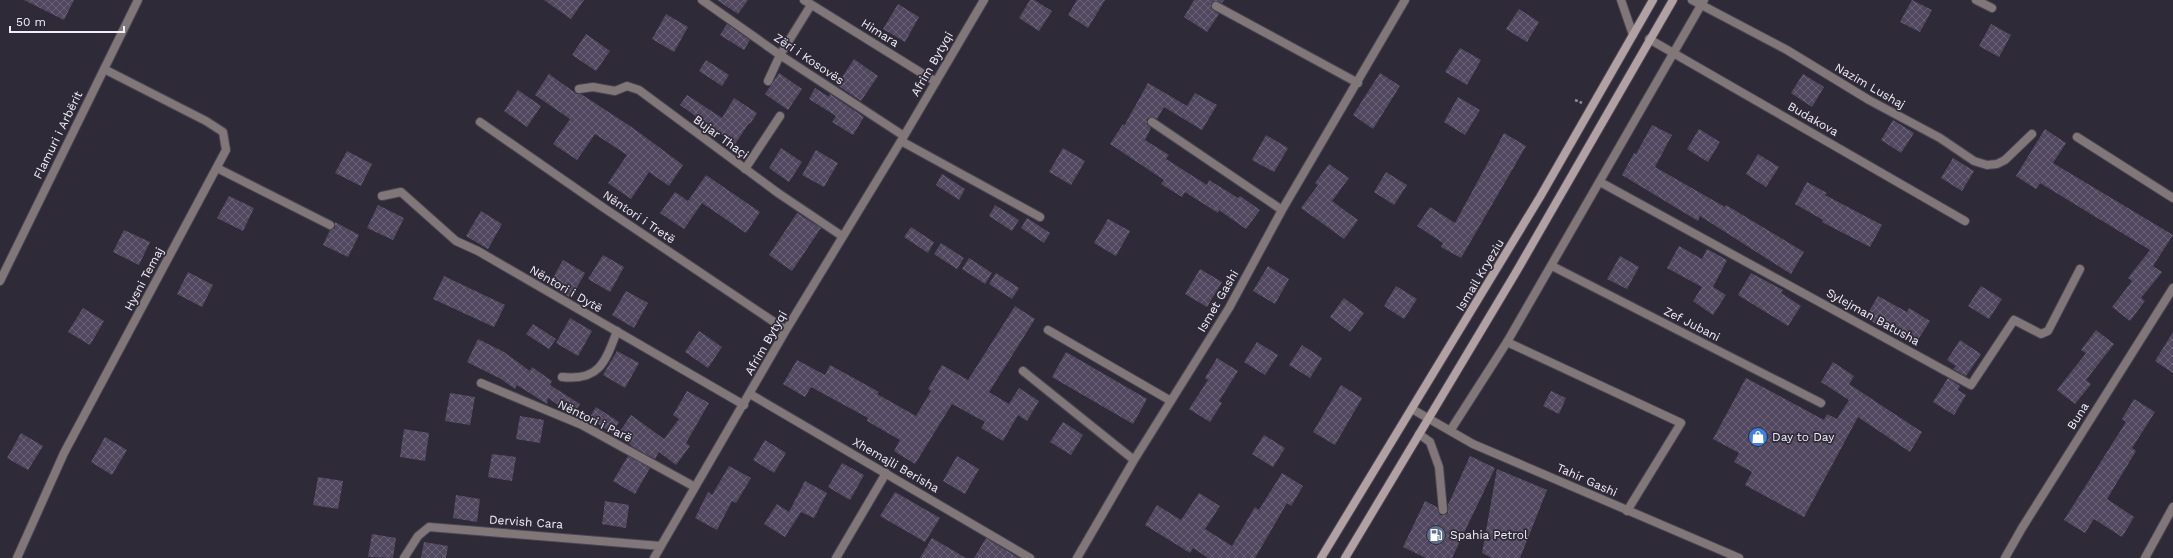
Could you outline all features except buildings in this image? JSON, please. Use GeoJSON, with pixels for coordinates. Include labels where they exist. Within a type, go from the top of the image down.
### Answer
{"type":"FeatureCollection","features":[{"type":"Feature","properties":{"kind":"main road","name":"Ismail Kryeziu"},"geometry":{"type":"LineString","coordinates":[[1321,558],[1533,210],[1653,0]]}},
{"type":"Feature","properties":{"kind":"main road"},"geometry":{"type":"LineString","coordinates":[[1346,558],[1515,274],[1649,39],[1673,0]]}},
{"type":"Feature","properties":{"kind":"street","name":"Flamuri i Arbërit"},"geometry":{"type":"LineString","coordinates":[[0,281],[138,0]]}},
{"type":"Feature","properties":{"kind":"street","name":"Zëri i Kosovës"},"geometry":{"type":"LineString","coordinates":[[702,0],[902,138]]}},
{"type":"Feature","properties":{"kind":"street","name":"Afrim Bytyqi"},"geometry":{"type":"LineString","coordinates":[[654,558],[744,405],[786,330],[984,0]]}},
{"type":"Feature","properties":{"kind":"street","name":"Ismet Gashi"},"geometry":{"type":"LineString","coordinates":[[1077,558],[1134,460],[1229,308],[1282,210],[1358,83],[1405,0]]}},
{"type":"Feature","properties":{"kind":"street"},"geometry":{"type":"LineString","coordinates":[[1621,0],[1633,34]]}},
{"type":"Feature","properties":{"kind":"street","name":"Nazim Lushaj"},"geometry":{"type":"LineString","coordinates":[[1692,0],[1702,2],[1787,50],[1869,100],[1940,138],[1974,161],[1987,164],[1997,164],[2005,160],[2032,134]]}},
{"type":"Feature","properties":{"kind":"street"},"geometry":{"type":"LineString","coordinates":[[1976,0],[1992,8]]}},
{"type":"Feature","properties":{"kind":"street","name":"Himara"},"geometry":{"type":"LineString","coordinates":[[768,81],[808,2],[936,82]]}},
{"type":"Feature","properties":{"kind":"street"},"geometry":{"type":"LineString","coordinates":[[1450,430],[1507,342],[1552,266],[1702,2]]}},
{"type":"Feature","properties":{"kind":"street"},"geometry":{"type":"LineString","coordinates":[[1216,6],[1358,83]]}},
{"type":"Feature","properties":{"kind":"street","name":"Budakova"},"geometry":{"type":"LineString","coordinates":[[1649,39],[1965,221]]}},
{"type":"Feature","properties":{"kind":"street","name":"Hysni Temaj"},"geometry":{"type":"LineString","coordinates":[[17,558],[64,453],[226,150],[223,132],[206,120],[104,69]]}},
{"type":"Feature","properties":{"kind":"street","name":"Bujar Thaçi"},"geometry":{"type":"LineString","coordinates":[[579,89],[593,87],[615,91],[627,86],[639,90],[745,169],[842,236]]}},
{"type":"Feature","properties":{"kind":"street"},"geometry":{"type":"LineString","coordinates":[[745,169],[780,116]]}},
{"type":"Feature","properties":{"kind":"street","name":"Nëntori i Tretë"},"geometry":{"type":"LineString","coordinates":[[480,122],[604,208],[786,330]]}},
{"type":"Feature","properties":{"kind":"street"},"geometry":{"type":"LineString","coordinates":[[1152,122],[1282,210]]}},
{"type":"Feature","properties":{"kind":"street"},"geometry":{"type":"LineString","coordinates":[[2078,137],[2173,198]]}},
{"type":"Feature","properties":{"kind":"street"},"geometry":{"type":"LineString","coordinates":[[902,138],[1040,217]]}},
{"type":"Feature","properties":{"kind":"street"},"geometry":{"type":"LineString","coordinates":[[217,168],[330,225]]}},
{"type":"Feature","properties":{"kind":"street","name":"Sylejman Batusha"},"geometry":{"type":"LineString","coordinates":[[1600,182],[1971,385],[2014,320],[2041,334],[2048,331],[2080,269]]}},
{"type":"Feature","properties":{"kind":"street","name":"Nëntori i Dytë"},"geometry":{"type":"LineString","coordinates":[[382,196],[401,192],[456,241],[617,331],[744,405]]}},
{"type":"Feature","properties":{"kind":"street","name":"Zef Jubani"},"geometry":{"type":"LineString","coordinates":[[1552,266],[1821,403]]}},
{"type":"Feature","properties":{"kind":"street","name":"Buna"},"geometry":{"type":"LineString","coordinates":[[2005,558],[2022,528],[2173,288]]}},
{"type":"Feature","properties":{"kind":"street"},"geometry":{"type":"LineString","coordinates":[[1048,330],[1171,401]]}},
{"type":"Feature","properties":{"kind":"street"},"geometry":{"type":"LineString","coordinates":[[562,378],[579,379],[596,371],[609,352],[617,331]]}},
{"type":"Feature","properties":{"kind":"street"},"geometry":{"type":"LineString","coordinates":[[1507,342],[1681,423],[1639,488],[1627,511]]}},
{"type":"Feature","properties":{"kind":"street"},"geometry":{"type":"LineString","coordinates":[[1023,371],[1134,460]]}},
{"type":"Feature","properties":{"kind":"street","name":"Nëntori i Parë"},"geometry":{"type":"LineString","coordinates":[[481,383],[582,425],[695,487]]}},
{"type":"Feature","properties":{"kind":"street","name":"Xhemajli Berisha"},"geometry":{"type":"LineString","coordinates":[[750,394],[1030,558]]}},
{"type":"Feature","properties":{"kind":"street","name":"Tahir Gashi"},"geometry":{"type":"LineString","coordinates":[[1412,409],[1473,444],[1739,558]]}},
{"type":"Feature","properties":{"kind":"street"},"geometry":{"type":"LineString","coordinates":[[1419,434],[1430,442],[1439,467],[1443,510]]}},
{"type":"Feature","properties":{"kind":"street"},"geometry":{"type":"LineString","coordinates":[[836,558],[886,473]]}},
{"type":"Feature","properties":{"kind":"street"},"geometry":{"type":"LineString","coordinates":[[2145,558],[2173,507]]}},
{"type":"Feature","properties":{"kind":"street","name":"Dervish Cara"},"geometry":{"type":"LineString","coordinates":[[404,558],[418,536],[429,527],[661,546]]}},
{"type":"Feature","properties":{"kind":"place","name":"Day to Day"},"geometry":{"type":"Point","coordinates":[1758,437]}},
{"type":"Feature","properties":{"kind":"place","name":"Spahia Petrol"},"geometry":{"type":"Point","coordinates":[1436,535]}}]}
